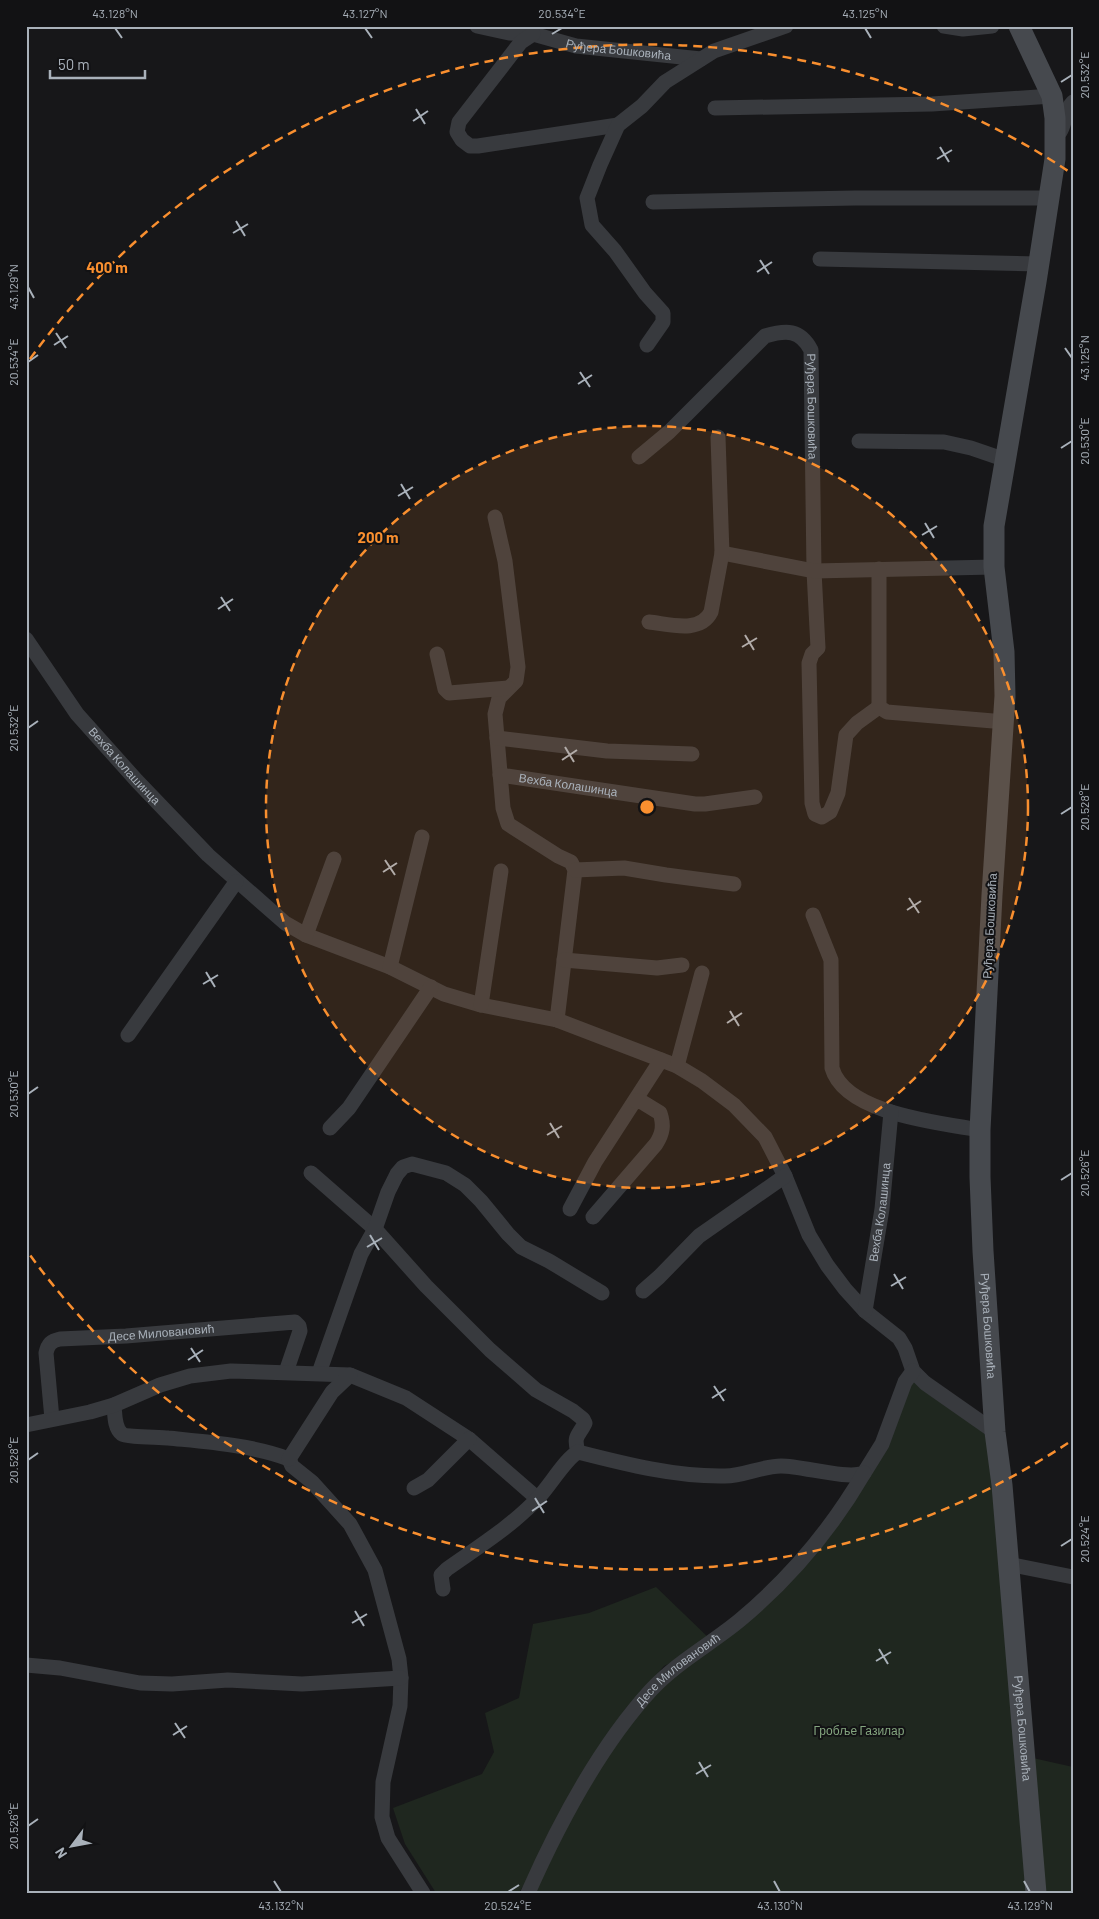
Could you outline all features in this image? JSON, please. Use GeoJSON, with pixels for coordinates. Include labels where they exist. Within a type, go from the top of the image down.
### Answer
{"type":"FeatureCollection","features":[{"type":"Feature","properties":{"kind":"main road","name":"Руђера Бошковића"},"geometry":{"type":"LineString","coordinates":[[1020,26],[1052,96],[1056,118],[1055,159],[994,526],[994,567],[1004,652],[1005,722],[992,895],[980,1130],[981,1216],[995,1432],[1002,1484],[1036,1893]]}},
{"type":"Feature","properties":{"kind":"street","name":"Руђера Бошковића"},"geometry":{"type":"LineString","coordinates":[[477,26],[509,33],[533,34],[576,46],[701,59]]}},
{"type":"Feature","properties":{"kind":"street","name":"Руђера Бошковића"},"geometry":{"type":"LineString","coordinates":[[647,345],[664,322],[663,313],[645,293],[615,251],[592,225],[587,198],[618,125],[642,106],[665,82],[714,51],[786,26]]}},
{"type":"Feature","properties":{"kind":"street"},"geometry":{"type":"LineString","coordinates":[[944,26],[963,29],[992,26]]}},
{"type":"Feature","properties":{"kind":"street"},"geometry":{"type":"LineString","coordinates":[[533,34],[521,42],[459,122],[457,132],[462,140],[470,146],[478,146],[618,125]]}},
{"type":"Feature","properties":{"kind":"street"},"geometry":{"type":"LineString","coordinates":[[715,108],[932,104],[1052,96]]}},
{"type":"Feature","properties":{"kind":"street","name":"Руђера Бошковића"},"geometry":{"type":"LineString","coordinates":[[1055,137],[1063,127],[1066,110],[1073,102]]}},
{"type":"Feature","properties":{"kind":"street"},"geometry":{"type":"LineString","coordinates":[[653,202],[855,198],[1050,198]]}},
{"type":"Feature","properties":{"kind":"street"},"geometry":{"type":"LineString","coordinates":[[820,259],[1039,264]]}},
{"type":"Feature","properties":{"kind":"street","name":"Руђера Бошковића"},"geometry":{"type":"LineString","coordinates":[[639,457],[669,432],[765,336],[781,332],[796,334],[806,340],[812,350],[814,571],[818,648],[812,654],[808,663],[812,803],[815,814],[822,817],[830,812],[838,793],[846,734],[857,723],[879,707]]}},
{"type":"Feature","properties":{"kind":"street"},"geometry":{"type":"LineString","coordinates":[[648,622],[695,626],[707,619],[711,612],[722,553],[718,437]]}},
{"type":"Feature","properties":{"kind":"street"},"geometry":{"type":"LineString","coordinates":[[859,440],[944,442],[971,448],[1006,460]]}},
{"type":"Feature","properties":{"kind":"street","name":"Вехба Колашинца"},"geometry":{"type":"LineString","coordinates":[[495,517],[505,561],[518,666],[516,681],[499,698],[495,714],[503,808],[508,824],[558,856],[571,862],[575,870]]}},
{"type":"Feature","properties":{"kind":"street"},"geometry":{"type":"LineString","coordinates":[[722,553],[814,571],[994,567]]}},
{"type":"Feature","properties":{"kind":"street"},"geometry":{"type":"LineString","coordinates":[[879,569],[879,707],[888,712],[1005,722]]}},
{"type":"Feature","properties":{"kind":"street","name":"Вехба Колашинца"},"geometry":{"type":"LineString","coordinates":[[26,639],[77,714],[201,849],[236,882],[285,923],[306,935],[390,967],[444,994],[481,1005],[557,1020],[677,1066],[718,1092],[743,1113],[764,1137],[784,1176],[816,1249],[845,1289],[865,1311],[899,1338],[905,1348],[913,1371]]}},
{"type":"Feature","properties":{"kind":"street"},"geometry":{"type":"LineString","coordinates":[[438,654],[446,689],[449,693],[508,688]]}},
{"type":"Feature","properties":{"kind":"street"},"geometry":{"type":"LineString","coordinates":[[497,738],[607,751],[692,754]]}},
{"type":"Feature","properties":{"kind":"street","name":"Вехба Колашинца"},"geometry":{"type":"LineString","coordinates":[[500,775],[695,804],[755,797]]}},
{"type":"Feature","properties":{"kind":"street"},"geometry":{"type":"LineString","coordinates":[[390,967],[422,837]]}},
{"type":"Feature","properties":{"kind":"street"},"geometry":{"type":"LineString","coordinates":[[306,935],[334,859]]}},
{"type":"Feature","properties":{"kind":"street"},"geometry":{"type":"LineString","coordinates":[[557,1020],[575,870],[624,868],[734,884]]}},
{"type":"Feature","properties":{"kind":"street"},"geometry":{"type":"LineString","coordinates":[[481,1005],[501,871]]}},
{"type":"Feature","properties":{"kind":"street"},"geometry":{"type":"LineString","coordinates":[[128,1035],[236,882]]}},
{"type":"Feature","properties":{"kind":"street"},"geometry":{"type":"LineString","coordinates":[[813,915],[831,960],[833,992],[831,1046],[834,1073],[838,1080],[858,1098],[891,1112],[980,1130]]}},
{"type":"Feature","properties":{"kind":"street"},"geometry":{"type":"LineString","coordinates":[[564,960],[657,968],[682,965]]}},
{"type":"Feature","properties":{"kind":"street"},"geometry":{"type":"LineString","coordinates":[[677,1066],[702,973]]}},
{"type":"Feature","properties":{"kind":"street"},"geometry":{"type":"LineString","coordinates":[[330,1128],[349,1108],[431,987]]}},
{"type":"Feature","properties":{"kind":"street"},"geometry":{"type":"LineString","coordinates":[[570,1208],[595,1162],[661,1060]]}},
{"type":"Feature","properties":{"kind":"street"},"geometry":{"type":"LineString","coordinates":[[593,1217],[656,1144],[662,1133],[663,1122],[660,1113],[642,1102],[636,1101]]}},
{"type":"Feature","properties":{"kind":"street","name":"Вехба Колашинца"},"geometry":{"type":"LineString","coordinates":[[865,1311],[882,1209],[891,1112]]}},
{"type":"Feature","properties":{"kind":"street"},"geometry":{"type":"LineString","coordinates":[[319,1373],[361,1254],[375,1229],[396,1174],[404,1167],[412,1164],[427,1166],[446,1173],[465,1185],[521,1247],[549,1261],[602,1293]]}},
{"type":"Feature","properties":{"kind":"street"},"geometry":{"type":"LineString","coordinates":[[311,1173],[375,1229],[426,1286],[490,1350],[536,1390],[574,1411],[583,1419],[585,1423],[577,1433],[576,1445],[578,1452]]}},
{"type":"Feature","properties":{"kind":"street"},"geometry":{"type":"LineString","coordinates":[[643,1291],[699,1236],[784,1176]]}},
{"type":"Feature","properties":{"kind":"street","name":"Десе Миловановић"},"geometry":{"type":"LineString","coordinates":[[52,1419],[46,1353],[48,1345],[53,1340],[294,1322],[299,1326],[300,1331],[286,1372]]}},
{"type":"Feature","properties":{"kind":"street"},"geometry":{"type":"LineString","coordinates":[[26,1425],[114,1405],[160,1385],[190,1376],[231,1371],[350,1375],[406,1398],[469,1439],[538,1499]]}},
{"type":"Feature","properties":{"kind":"street"},"geometry":{"type":"LineString","coordinates":[[913,1371],[925,1383],[995,1432]]}},
{"type":"Feature","properties":{"kind":"street","name":"Десе Миловановић"},"geometry":{"type":"LineString","coordinates":[[528,1893],[557,1832],[583,1786],[605,1752],[651,1690],[676,1667],[742,1618],[780,1582],[841,1511],[882,1444],[905,1382],[913,1371]]}},
{"type":"Feature","properties":{"kind":"street"},"geometry":{"type":"LineString","coordinates":[[289,1459],[332,1392],[350,1375]]}},
{"type":"Feature","properties":{"kind":"street"},"geometry":{"type":"LineString","coordinates":[[114,1405],[116,1425],[125,1435],[240,1446],[272,1452],[289,1459],[292,1466],[312,1482],[350,1524],[376,1570],[399,1659],[401,1678],[400,1706],[383,1782],[382,1817],[388,1838],[423,1893]]}},
{"type":"Feature","properties":{"kind":"street"},"geometry":{"type":"LineString","coordinates":[[414,1488],[428,1480],[469,1439]]}},
{"type":"Feature","properties":{"kind":"street"},"geometry":{"type":"LineString","coordinates":[[578,1452],[634,1465],[708,1476],[733,1475],[778,1466],[849,1476],[864,1473]]}},
{"type":"Feature","properties":{"kind":"street"},"geometry":{"type":"LineString","coordinates":[[443,1589],[441,1576],[447,1569],[506,1527],[538,1499],[569,1459],[578,1452]]}},
{"type":"Feature","properties":{"kind":"street"},"geometry":{"type":"LineString","coordinates":[[1008,1564],[1073,1577]]}},
{"type":"Feature","properties":{"kind":"street"},"geometry":{"type":"LineString","coordinates":[[26,1665],[60,1668],[140,1683],[172,1684],[228,1680],[302,1684],[401,1678]]}},
{"type":"Feature","properties":{"kind":"green space","name":"Гробље Газилар"},"geometry":{"type":"Polygon","coordinates":[[[908,1377],[995,1432],[1024,1756],[1073,1767],[1073,1893],[528,1893],[620,1730],[708,1644],[664,1666],[626,1708],[519,1893],[436,1893],[405,1844],[393,1808],[482,1774],[494,1752],[485,1713],[519,1698],[533,1624],[589,1613],[656,1587],[712,1641],[841,1511],[908,1377]]]}}]}
